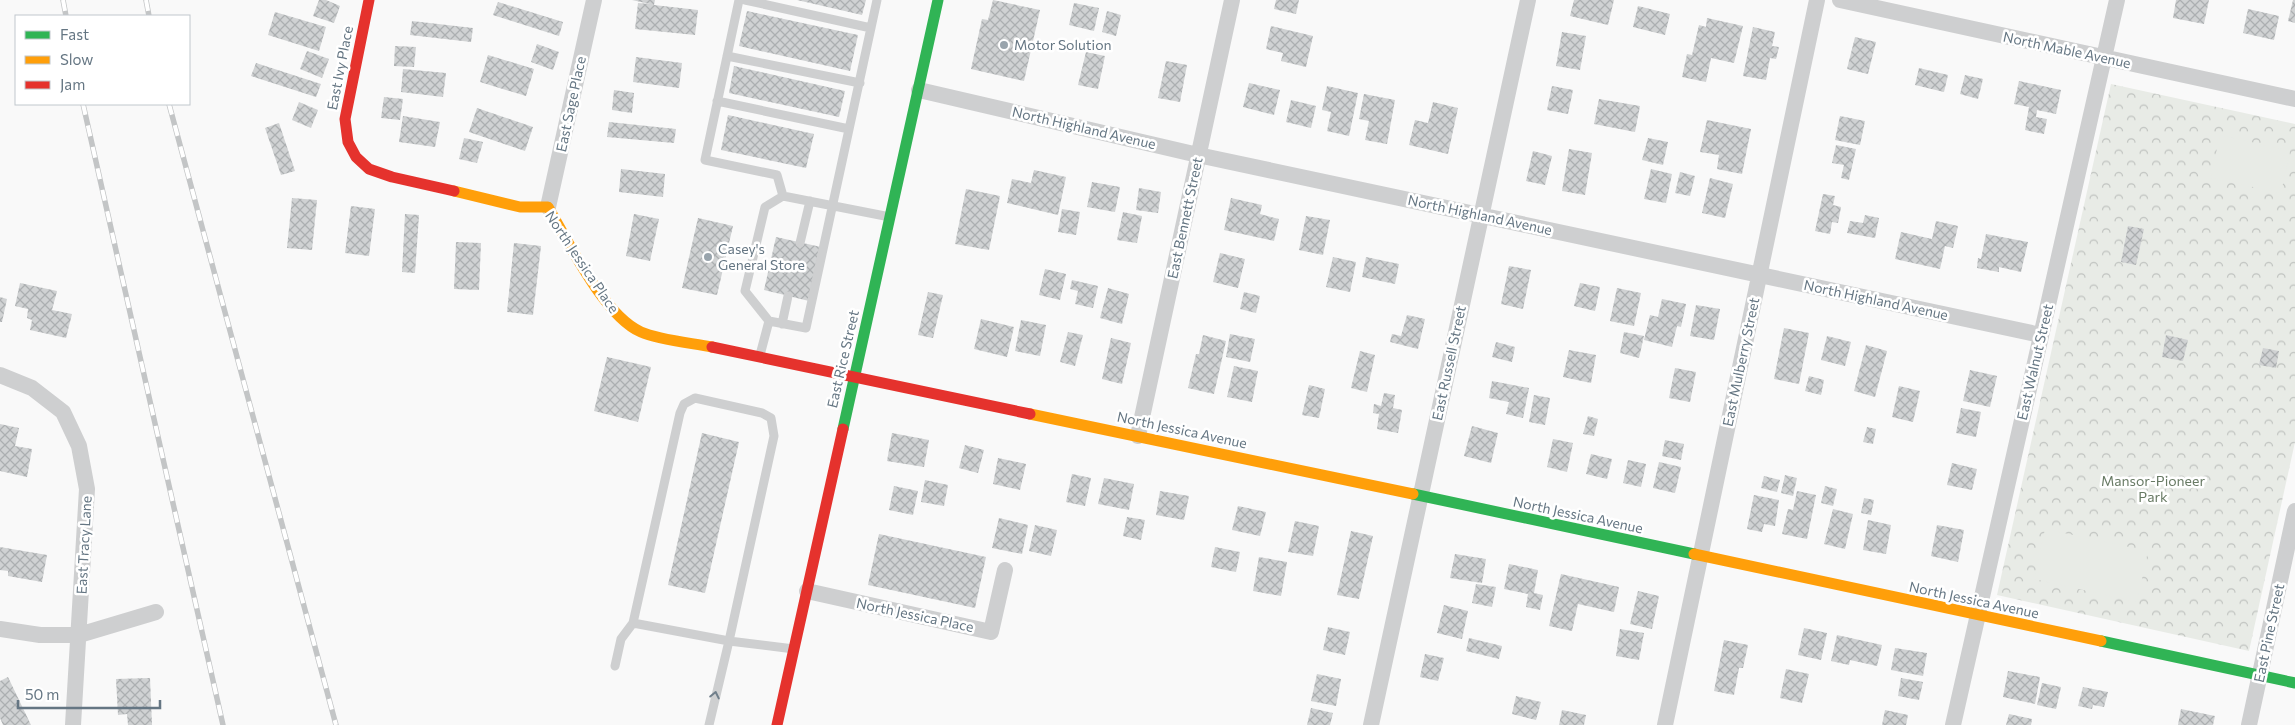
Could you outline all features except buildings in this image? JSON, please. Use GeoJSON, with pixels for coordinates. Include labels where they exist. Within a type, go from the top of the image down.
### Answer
{"type":"FeatureCollection","features":[{"type":"Feature","properties":{"kind":"street","name":"East Ivy Place"},"geometry":{"type":"LineString","coordinates":[[348,142],[345,132],[346,111],[369,0]]}},
{"type":"Feature","properties":{"kind":"street","name":"East Sage Place"},"geometry":{"type":"LineString","coordinates":[[548,207],[594,0]]}},
{"type":"Feature","properties":{"kind":"street","name":"East Rice Street"},"geometry":{"type":"LineString","coordinates":[[777,725],[938,0]]}},
{"type":"Feature","properties":{"kind":"street","name":"East Bennett Street"},"geometry":{"type":"LineString","coordinates":[[1138,436],[1232,0]]}},
{"type":"Feature","properties":{"kind":"street","name":"East Russell Street"},"geometry":{"type":"LineString","coordinates":[[1371,725],[1528,0]]}},
{"type":"Feature","properties":{"kind":"street","name":"East Mulberry Street"},"geometry":{"type":"LineString","coordinates":[[1665,725],[1817,0]]}},
{"type":"Feature","properties":{"kind":"street","name":"North Mable Avenue"},"geometry":{"type":"LineString","coordinates":[[1840,0],[2295,98]]}},
{"type":"Feature","properties":{"kind":"street","name":"East Walnut Street"},"geometry":{"type":"LineString","coordinates":[[1953,725],[2117,0]]}},
{"type":"Feature","properties":{"kind":"street","name":"North Highland Avenue"},"geometry":{"type":"LineString","coordinates":[[919,90],[1198,155],[2041,335]]}},
{"type":"Feature","properties":{"kind":"street","name":"North Jessica Place"},"geometry":{"type":"LineString","coordinates":[[348,142],[363,164],[392,177],[520,207],[548,207],[600,292],[630,327],[654,335],[854,378]]}},
{"type":"Feature","properties":{"kind":"street","name":"East Tracy Lane"},"geometry":{"type":"LineString","coordinates":[[0,375],[32,388],[64,412],[79,446],[87,489],[80,635],[73,725]]}},
{"type":"Feature","properties":{"kind":"street","name":"North Jessica Avenue"},"geometry":{"type":"LineString","coordinates":[[854,378],[1420,495],[1701,557],[2295,683]]}},
{"type":"Feature","properties":{"kind":"street","name":"East Pine Street"},"geometry":{"type":"LineString","coordinates":[[2249,725],[2295,512]]}},
{"type":"Feature","properties":{"kind":"street","name":"North Jessica Place"},"geometry":{"type":"LineString","coordinates":[[807,591],[991,632],[1005,570]]}},
{"type":"Feature","properties":{"kind":"street"},"geometry":{"type":"LineString","coordinates":[[0,629],[40,635],[80,635],[156,612]]}},
{"type":"Feature","properties":{"kind":"lane"},"geometry":{"type":"LineString","coordinates":[[739,0],[705,160],[777,175],[783,196]]}},
{"type":"Feature","properties":{"kind":"lane"},"geometry":{"type":"LineString","coordinates":[[745,0],[871,28]]}},
{"type":"Feature","properties":{"kind":"lane"},"geometry":{"type":"LineString","coordinates":[[878,0],[871,28],[860,83],[849,130],[833,206],[806,328],[769,321],[745,291],[765,207],[783,196],[810,201],[833,206],[890,217]]}},
{"type":"Feature","properties":{"kind":"lane"},"geometry":{"type":"LineString","coordinates":[[727,56],[860,83]]}},
{"type":"Feature","properties":{"kind":"lane"},"geometry":{"type":"LineString","coordinates":[[717,101],[849,130]]}},
{"type":"Feature","properties":{"kind":"lane"},"geometry":{"type":"LineString","coordinates":[[800,242],[810,201]]}},
{"type":"Feature","properties":{"kind":"lane"},"geometry":{"type":"LineString","coordinates":[[782,324],[788,296]]}},
{"type":"Feature","properties":{"kind":"lane"},"geometry":{"type":"LineString","coordinates":[[760,357],[769,321]]}},
{"type":"Feature","properties":{"kind":"lane"},"geometry":{"type":"LineString","coordinates":[[614,666],[621,639],[633,623],[680,414],[684,404],[695,398],[762,412],[771,418],[774,436],[709,725]]}},
{"type":"Feature","properties":{"kind":"lane"},"geometry":{"type":"LineString","coordinates":[[633,623],[729,641],[794,649]]}},
{"type":"Feature","properties":{"kind":"green space","name":"Mansor-Pioneer Park"},"geometry":{"type":"Polygon","coordinates":[[[2111,84],[2295,124],[2295,442],[2249,651],[1997,595],[2111,84]]]}},
{"type":"Feature","properties":{"kind":"green space"},"geometry":{"type":"Polygon","coordinates":[[[2220,135],[2290,151],[2281,193],[2211,178],[2220,135]]]}},
{"type":"Feature","properties":{"kind":"green space"},"geometry":{"type":"Polygon","coordinates":[[[2045,529],[2148,551],[2137,602],[2034,579],[2045,529]]]}},
{"type":"Feature","properties":{"kind":"railway"},"geometry":{"type":"LineString","coordinates":[[63,0],[66,15]]}},
{"type":"Feature","properties":{"kind":"railway"},"geometry":{"type":"LineString","coordinates":[[146,0],[149,15]]}},
{"type":"Feature","properties":{"kind":"railway"},"geometry":{"type":"LineString","coordinates":[[83,105],[223,725]]}},
{"type":"Feature","properties":{"kind":"railway"},"geometry":{"type":"LineString","coordinates":[[169,105],[336,725]]}},
{"type":"Feature","properties":{"kind":"traffic: fast"},"geometry":{"type":"LineString","coordinates":[[843,429],[938,0]]}},
{"type":"Feature","properties":{"kind":"traffic: fast"},"geometry":{"type":"LineString","coordinates":[[1413,494],[1694,554]]}},
{"type":"Feature","properties":{"kind":"traffic: fast"},"geometry":{"type":"LineString","coordinates":[[2101,641],[2295,683]]}},
{"type":"Feature","properties":{"kind":"traffic: slow"},"geometry":{"type":"LineString","coordinates":[[454,191],[520,207],[548,207],[588,276],[614,310],[627,323],[641,332],[657,337],[712,347]]}},
{"type":"Feature","properties":{"kind":"traffic: slow"},"geometry":{"type":"LineString","coordinates":[[1030,414],[1413,494]]}},
{"type":"Feature","properties":{"kind":"traffic: slow"},"geometry":{"type":"LineString","coordinates":[[1694,554],[2101,641]]}},
{"type":"Feature","properties":{"kind":"traffic: jam"},"geometry":{"type":"LineString","coordinates":[[369,0],[345,119],[348,142],[356,157],[369,169],[392,177],[454,191]]}},
{"type":"Feature","properties":{"kind":"traffic: jam"},"geometry":{"type":"LineString","coordinates":[[712,347],[1030,414]]}},
{"type":"Feature","properties":{"kind":"traffic: jam"},"geometry":{"type":"LineString","coordinates":[[777,725],[843,429]]}},
{"type":"Feature","properties":{"kind":"place","name":"Motor Solution"},"geometry":{"type":"Point","coordinates":[1004,45]}},
{"type":"Feature","properties":{"kind":"place","name":"Casey's General Store"},"geometry":{"type":"Point","coordinates":[708,257]}}]}
